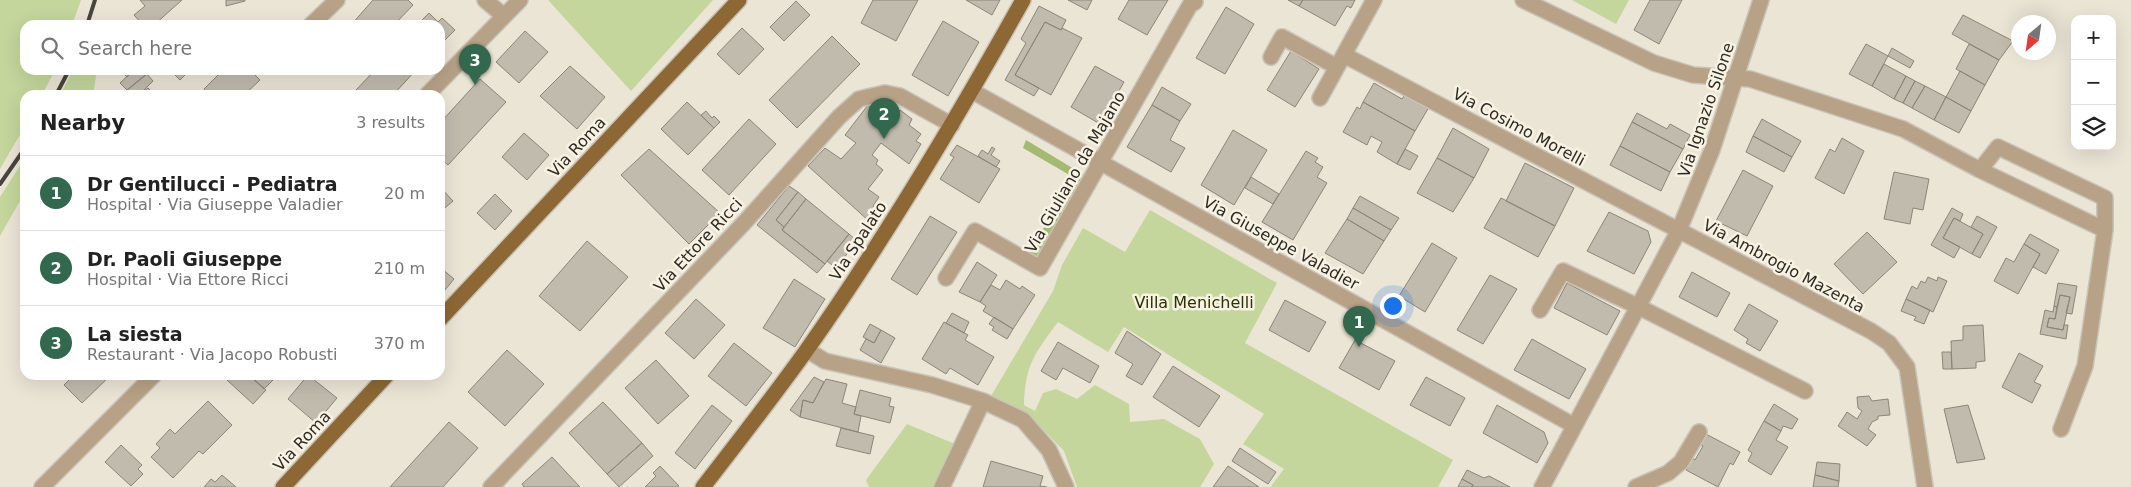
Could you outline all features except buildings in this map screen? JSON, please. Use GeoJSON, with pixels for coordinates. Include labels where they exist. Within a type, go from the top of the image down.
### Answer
{"type":"FeatureCollection","features":[{"type":"Feature","properties":{"kind":"main road","name":"Via Roma"},"geometry":{"type":"LineString","coordinates":[[445,314],[739,0]]}},
{"type":"Feature","properties":{"kind":"main road","name":"Via Spalato"},"geometry":{"type":"LineString","coordinates":[[703,487],[807,350],[887,231],[952,125],[1023,0]]}},
{"type":"Feature","properties":{"kind":"main road","name":"Via Roma"},"geometry":{"type":"LineString","coordinates":[[283,487],[382,380]]}},
{"type":"Feature","properties":{"kind":"street"},"geometry":{"type":"LineString","coordinates":[[316,20],[337,0]]}},
{"type":"Feature","properties":{"kind":"street"},"geometry":{"type":"LineString","coordinates":[[485,0],[504,16]]}},
{"type":"Feature","properties":{"kind":"street"},"geometry":{"type":"LineString","coordinates":[[432,90],[520,0]]}},
{"type":"Feature","properties":{"kind":"street"},"geometry":{"type":"LineString","coordinates":[[1320,98],[1374,0]]}},
{"type":"Feature","properties":{"kind":"street"},"geometry":{"type":"LineString","coordinates":[[1523,0],[1654,64],[1693,75],[1750,79],[1904,129],[1980,170],[2105,230]]}},
{"type":"Feature","properties":{"kind":"street","name":"Via Ignazio Silone"},"geometry":{"type":"LineString","coordinates":[[1679,230],[1712,150],[1761,0]]}},
{"type":"Feature","properties":{"kind":"street","name":"Via Giuliano da Majano"},"geometry":{"type":"LineString","coordinates":[[946,278],[975,231],[1040,268],[1191,3]]}},
{"type":"Feature","properties":{"kind":"street","name":"Via Cosimo Morelli"},"geometry":{"type":"LineString","coordinates":[[1271,57],[1282,37],[1340,61],[1679,230]]}},
{"type":"Feature","properties":{"kind":"street","name":"Via Giuseppe Valadier"},"geometry":{"type":"LineString","coordinates":[[972,91],[1573,425]]}},
{"type":"Feature","properties":{"kind":"street","name":"Via Ettore Ricci"},"geometry":{"type":"LineString","coordinates":[[491,487],[744,223],[839,116],[858,99],[885,93],[900,96],[952,125]]}},
{"type":"Feature","properties":{"kind":"street"},"geometry":{"type":"LineString","coordinates":[[1980,170],[1998,147],[2105,198],[2105,230],[2085,366],[2061,429]]}},
{"type":"Feature","properties":{"kind":"street","name":"Via Ambrogio Mazenta"},"geometry":{"type":"LineString","coordinates":[[1542,487],[1573,425],[1639,307],[1679,230],[1871,331],[1889,344],[1907,367],[1925,487]]}},
{"type":"Feature","properties":{"kind":"street"},"geometry":{"type":"LineString","coordinates":[[1540,310],[1562,271],[1639,307],[1805,391]]}},
{"type":"Feature","properties":{"kind":"street"},"geometry":{"type":"LineString","coordinates":[[807,350],[825,361],[932,385],[983,401],[1023,420],[1049,450],[1066,487]]}},
{"type":"Feature","properties":{"kind":"street"},"geometry":{"type":"LineString","coordinates":[[42,487],[149,380]]}},
{"type":"Feature","properties":{"kind":"street"},"geometry":{"type":"LineString","coordinates":[[942,487],[983,401]]}},
{"type":"Feature","properties":{"kind":"street"},"geometry":{"type":"LineString","coordinates":[[1636,487],[1668,473],[1680,462],[1699,432]]}},
{"type":"Feature","properties":{"kind":"green space"},"geometry":{"type":"Polygon","coordinates":[[[0,0],[81,0],[74,20],[20,20],[20,75],[52,75],[45,90],[20,90],[20,135],[0,169],[0,0]]]}},
{"type":"Feature","properties":{"kind":"green space"},"geometry":{"type":"Polygon","coordinates":[[[548,0],[713,0],[631,91],[548,0]]]}},
{"type":"Feature","properties":{"kind":"green space"},"geometry":{"type":"Polygon","coordinates":[[[1572,0],[1629,0],[1616,24],[1572,0]]]}},
{"type":"Feature","properties":{"kind":"green space"},"geometry":{"type":"Polygon","coordinates":[[[70,75],[96,75],[94,90],[63,90],[70,75]]]}},
{"type":"Feature","properties":{"kind":"green space"},"geometry":{"type":"Polygon","coordinates":[[[1026,140],[1084,175],[1034,261],[1027,257],[1073,177],[1023,148],[1026,140]]]}},
{"type":"Feature","properties":{"kind":"green space"},"geometry":{"type":"Polygon","coordinates":[[[20,166],[20,201],[0,236],[0,197],[20,166]]]}},
{"type":"Feature","properties":{"kind":"green space","name":"Villa Menichelli"},"geometry":{"type":"Polygon","coordinates":[[[1150,210],[1277,283],[1245,343],[1453,460],[1438,487],[1273,487],[1271,486],[1284,469],[1243,444],[1264,414],[1124,327],[1108,352],[1058,322],[1037,351],[1029,369],[1024,405],[1035,411],[1043,393],[1056,389],[1077,399],[1095,385],[1129,404],[1130,422],[1164,419],[1200,439],[1214,464],[1200,487],[1077,487],[1064,451],[1029,415],[991,396],[1053,291],[1062,265],[1083,228],[1125,252],[1150,210]]]}},
{"type":"Feature","properties":{"kind":"green space"},"geometry":{"type":"Polygon","coordinates":[[[907,424],[955,444],[935,487],[869,487],[866,480],[907,424]]]}},
{"type":"Feature","properties":{"kind":"railway"},"geometry":{"type":"LineString","coordinates":[[89,20],[95,0]]}},
{"type":"Feature","properties":{"kind":"railway"},"geometry":{"type":"LineString","coordinates":[[59,90],[66,75]]}},
{"type":"Feature","properties":{"kind":"railway"},"geometry":{"type":"LineString","coordinates":[[0,184],[20,155]]}},
{"type":"Feature","properties":{"kind":"place","name":"La siesta"},"geometry":{"type":"Point","coordinates":[475,85]}},
{"type":"Feature","properties":{"kind":"place","name":"Dr. Paoli Giuseppe"},"geometry":{"type":"Point","coordinates":[884,139]}},
{"type":"Feature","properties":{"kind":"place","name":"Dr Gentilucci - Pediatra"},"geometry":{"type":"Point","coordinates":[1359,347]}}]}
